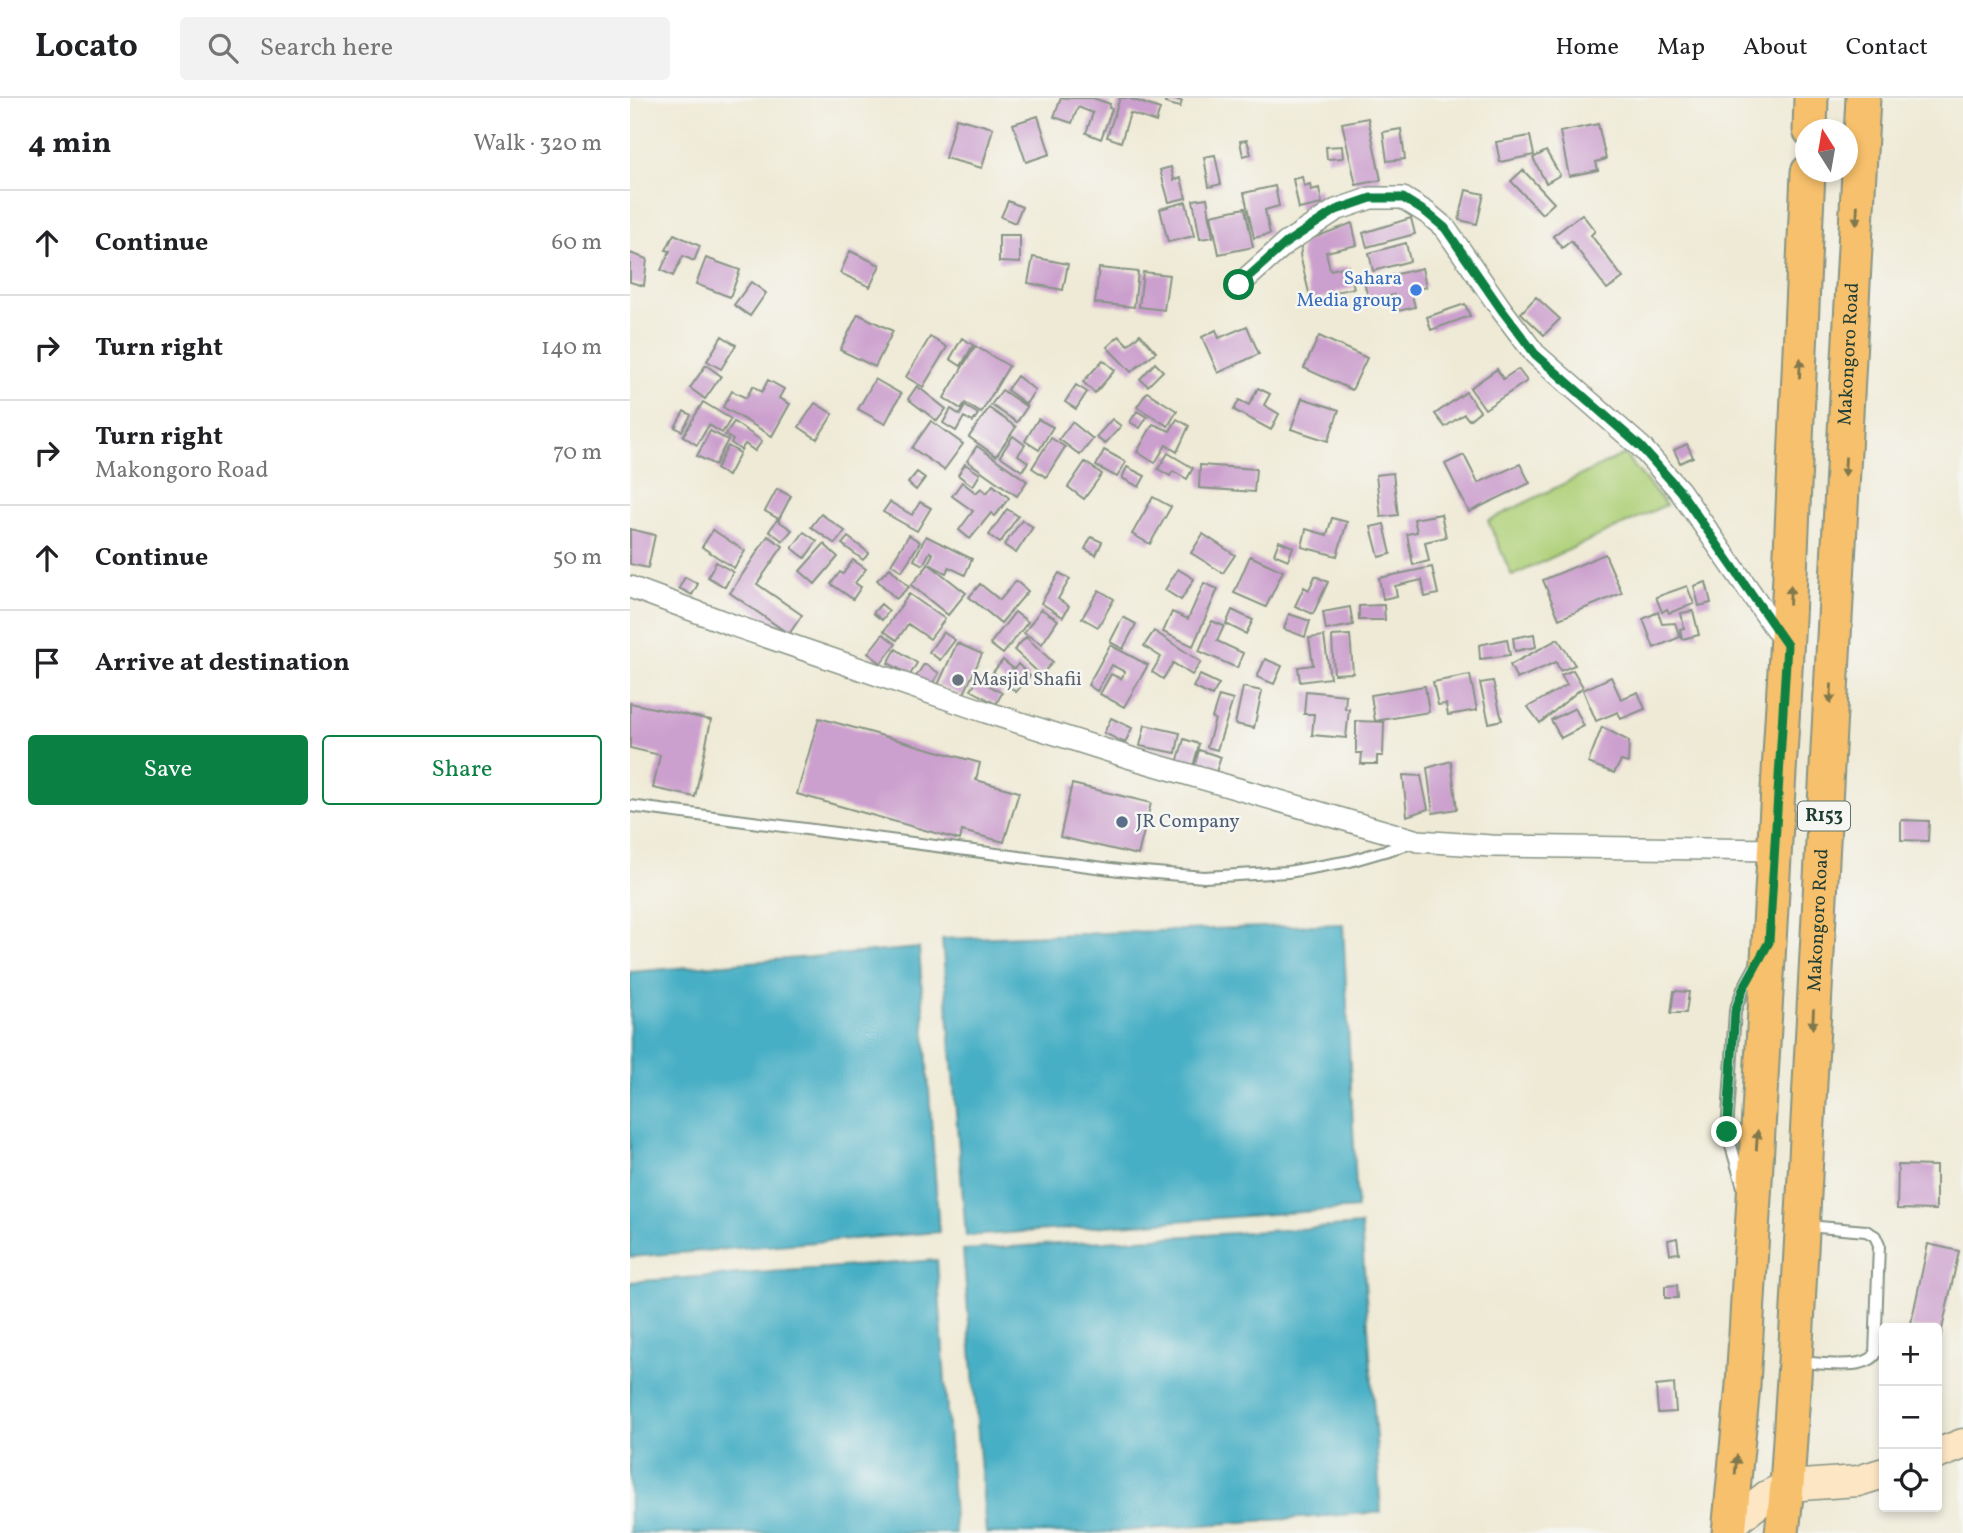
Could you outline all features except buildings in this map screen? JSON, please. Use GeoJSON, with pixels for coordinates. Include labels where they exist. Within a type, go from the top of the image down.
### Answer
{"type":"FeatureCollection","features":[{"type":"Feature","properties":{"kind":"main road"},"geometry":{"type":"LineString","coordinates":[[1810,119],[1811,98]]}},
{"type":"Feature","properties":{"kind":"main road","name":"Makongoro Road"},"geometry":{"type":"LineString","coordinates":[[1782,1533],[1795,1362],[1863,98]]}},
{"type":"Feature","properties":{"kind":"main road","name":"R153"},"geometry":{"type":"LineString","coordinates":[[1730,1529],[1743,1385],[1787,645],[1808,182]]}},
{"type":"Feature","properties":{"kind":"main road"},"geometry":{"type":"LineString","coordinates":[[1942,1452],[1963,1444]]}},
{"type":"Feature","properties":{"kind":"main road"},"geometry":{"type":"LineString","coordinates":[[1730,1529],[1767,1496],[1787,1486],[1858,1481],[1879,1475]]}},
{"type":"Feature","properties":{"kind":"street"},"geometry":{"type":"LineString","coordinates":[[1239,285],[1286,243],[1336,210],[1371,198],[1403,198],[1427,213],[1445,228],[1535,354],[1641,447],[1680,491],[1787,645]]}},
{"type":"Feature","properties":{"kind":"street"},"geometry":{"type":"LineString","coordinates":[[630,587],[734,626],[986,712],[1131,758],[1418,841],[1491,846],[1774,850]]}},
{"type":"Feature","properties":{"kind":"lane"},"geometry":{"type":"LineString","coordinates":[[630,806],[1119,870],[1205,877],[1288,873],[1350,861],[1418,841]]}},
{"type":"Feature","properties":{"kind":"lane"},"geometry":{"type":"LineString","coordinates":[[1795,1362],[1861,1364],[1871,1361],[1875,1354],[1879,1245],[1875,1236],[1866,1231],[1801,1225]]}},
{"type":"Feature","properties":{"kind":"green space"},"geometry":{"type":"Polygon","coordinates":[[[1624,454],[1666,505],[1512,576],[1488,521],[1624,454]]]}},
{"type":"Feature","properties":{"kind":"water"},"geometry":{"type":"Polygon","coordinates":[[[1343,924],[1357,1208],[966,1236],[942,939],[1343,924]]]}},
{"type":"Feature","properties":{"kind":"water"},"geometry":{"type":"Polygon","coordinates":[[[919,948],[939,1232],[630,1257],[630,972],[919,948]]]}},
{"type":"Feature","properties":{"kind":"water"},"geometry":{"type":"Polygon","coordinates":[[[1361,1225],[1381,1512],[1094,1533],[986,1533],[963,1250],[1361,1225]]]}},
{"type":"Feature","properties":{"kind":"water"},"geometry":{"type":"Polygon","coordinates":[[[937,1260],[955,1533],[630,1533],[630,1282],[937,1260]]]}},
{"type":"Feature","properties":{"kind":"place","name":"Sahara Media group"},"geometry":{"type":"Point","coordinates":[1416,290]}},
{"type":"Feature","properties":{"kind":"place","name":"Masjid Shafii"},"geometry":{"type":"Point","coordinates":[958,680]}},
{"type":"Feature","properties":{"kind":"place","name":"JR Company"},"geometry":{"type":"Point","coordinates":[1122,822]}},
{"type":"Feature","properties":{"kind":"route"},"geometry":{"type":"LineString","coordinates":[[1239,285],[1286,243],[1336,210],[1371,198],[1403,198],[1427,213],[1445,228],[1535,354],[1641,447],[1680,491],[1787,645],[1769,942],[1743,989],[1735,1011],[1727,1132]]}}]}
